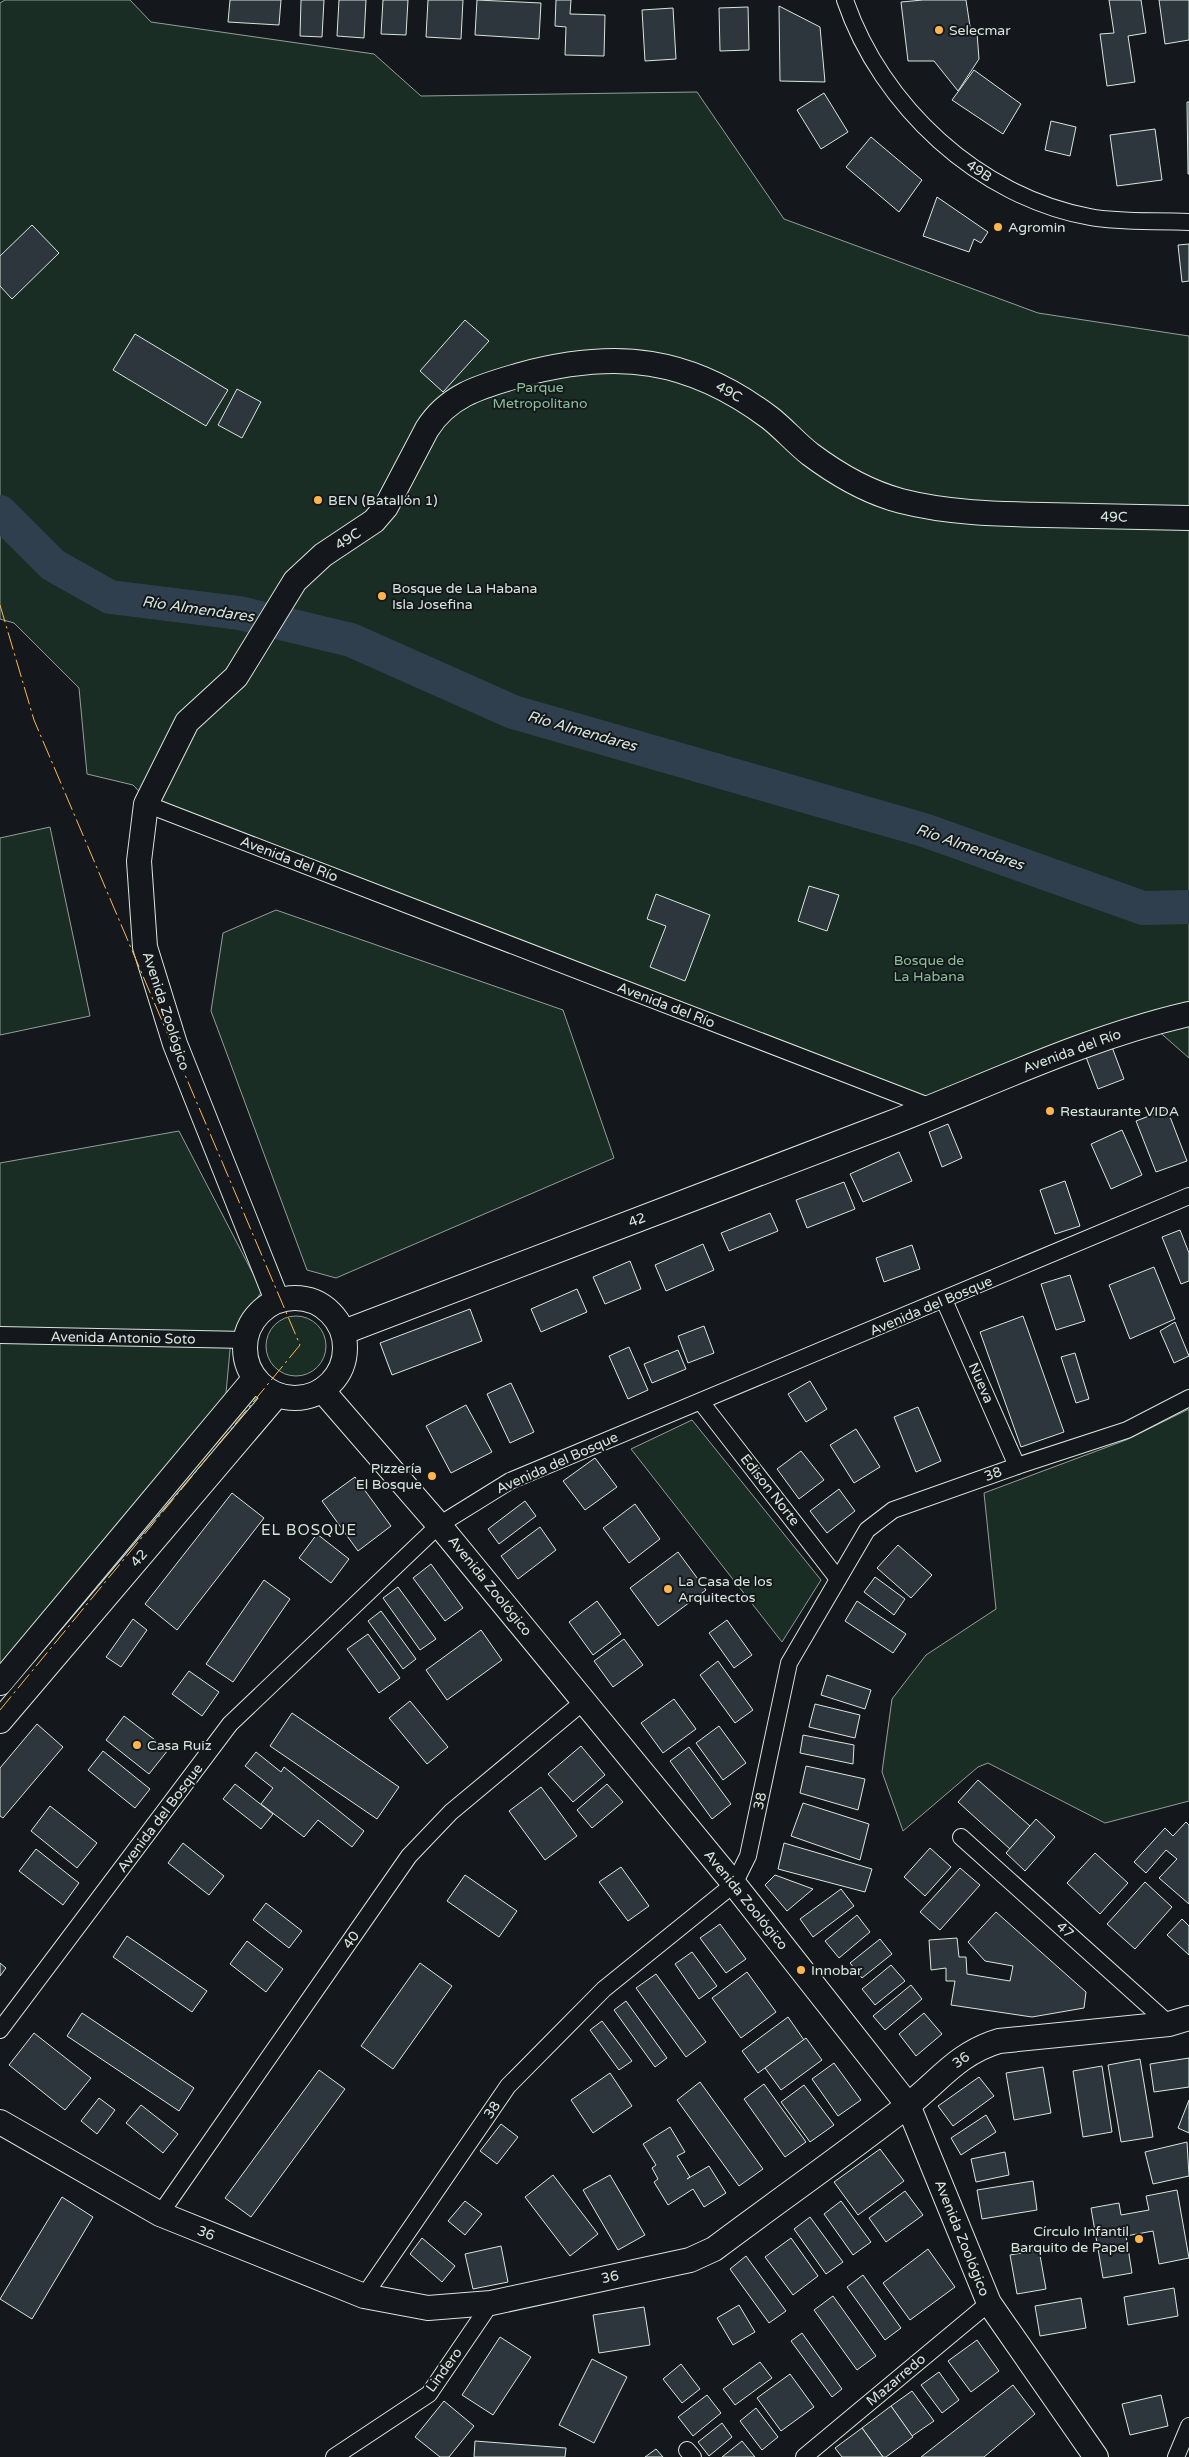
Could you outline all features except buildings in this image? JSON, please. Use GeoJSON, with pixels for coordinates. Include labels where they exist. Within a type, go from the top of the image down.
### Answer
{"type":"FeatureCollection","features":[{"type":"Feature","properties":{"kind":"street","name":"49B"},"geometry":{"type":"LineString","coordinates":[[845,0],[853,23],[892,90],[914,115],[970,167],[1030,201],[1090,217],[1189,222]]}},
{"type":"Feature","properties":{"kind":"street","name":"49C"},"geometry":{"type":"LineString","coordinates":[[236,677],[295,581],[323,555],[367,527],[386,507],[430,424],[450,402],[466,393],[500,381],[550,367],[592,360],[627,360],[658,365],[716,384],[770,419],[809,453],[837,473],[867,490],[932,508],[968,512],[1189,518]]}},
{"type":"Feature","properties":{"kind":"street","name":"Avenida Zoológico"},"geometry":{"type":"LineString","coordinates":[[236,677],[187,722],[146,804],[139,861],[145,947],[175,1044],[277,1300]]}},
{"type":"Feature","properties":{"kind":"street","name":"Avenida del Río"},"geometry":{"type":"LineString","coordinates":[[146,804],[931,1107],[1047,1059],[1150,1023],[1189,1014]]}},
{"type":"Feature","properties":{"kind":"street","name":"42"},"geometry":{"type":"LineString","coordinates":[[344,1332],[931,1107]]}},
{"type":"Feature","properties":{"kind":"street","name":"Avenida del Bosque"},"geometry":{"type":"LineString","coordinates":[[0,2030],[230,1724],[439,1524],[510,1481],[1189,1196]]}},
{"type":"Feature","properties":{"kind":"street"},"geometry":{"type":"LineString","coordinates":[[293,1297],[310,1299],[325,1306],[336,1317],[344,1332],[346,1348],[343,1364],[338,1376],[322,1390],[310,1396],[295,1398],[277,1395],[263,1388],[254,1378],[246,1354],[246,1340],[249,1328],[256,1316],[266,1306],[277,1300],[293,1297]]}},
{"type":"Feature","properties":{"kind":"street","name":"Nueva"},"geometry":{"type":"LineString","coordinates":[[944,1300],[1017,1466]]}},
{"type":"Feature","properties":{"kind":"street","name":"Avenida Antonio Soto"},"geometry":{"type":"LineString","coordinates":[[0,1335],[246,1340]]}},
{"type":"Feature","properties":{"kind":"street","name":"42"},"geometry":{"type":"LineString","coordinates":[[0,1683],[254,1378]]}},
{"type":"Feature","properties":{"kind":"street","name":"Avenida Zoológico"},"geometry":{"type":"LineString","coordinates":[[322,1390],[439,1524],[734,1884],[908,2104],[989,2303],[1096,2457]]}},
{"type":"Feature","properties":{"kind":"street","name":"42"},"geometry":{"type":"LineString","coordinates":[[0,1721],[277,1395]]}},
{"type":"Feature","properties":{"kind":"street","name":"38"},"geometry":{"type":"LineString","coordinates":[[364,2296],[508,2086],[604,1989],[734,1884],[748,1856],[789,1663],[866,1530],[893,1510],[1017,1466],[1128,1430],[1189,1398]]}},
{"type":"Feature","properties":{"kind":"street","name":"Edison Norte"},"geometry":{"type":"LineString","coordinates":[[702,1402],[838,1579]]}},
{"type":"Feature","properties":{"kind":"street","name":"40"},"geometry":{"type":"LineString","coordinates":[[160,2214],[410,1856],[451,1812],[583,1702]]}},
{"type":"Feature","properties":{"kind":"street","name":"47"},"geometry":{"type":"LineString","coordinates":[[960,1836],[1179,2021]]}},
{"type":"Feature","properties":{"kind":"street","name":"36"},"geometry":{"type":"LineString","coordinates":[[0,2122],[160,2214],[364,2296],[428,2308],[491,2303],[690,2260],[714,2249],[908,2104],[956,2061],[981,2047],[999,2042],[1179,2021]]}},
{"type":"Feature","properties":{"kind":"street","name":"Lindero"},"geometry":{"type":"LineString","coordinates":[[334,2457],[429,2394],[491,2303]]}},
{"type":"Feature","properties":{"kind":"street","name":"Mazarredo"},"geometry":{"type":"LineString","coordinates":[[804,2457],[989,2303]]}},
{"type":"Feature","properties":{"kind":"street"},"geometry":{"type":"LineString","coordinates":[[1176,2457],[1189,2426]]}},
{"type":"Feature","properties":{"kind":"green space","name":"Parque Metropolitano"},"geometry":{"type":"Polygon","coordinates":[[[5,0],[130,0],[151,22],[374,54],[421,96],[697,92],[784,219],[1038,313],[1189,336],[1189,894],[1144,908],[1189,916],[1189,1058],[1156,1029],[931,1107],[150,803],[133,785],[87,774],[79,688],[14,623],[0,619],[0,3],[5,0]]]}},
{"type":"Feature","properties":{"kind":"green space"},"geometry":{"type":"Polygon","coordinates":[[[50,827],[90,1016],[0,1035],[0,838],[50,827]]]}},
{"type":"Feature","properties":{"kind":"green space"},"geometry":{"type":"Polygon","coordinates":[[[276,910],[563,1010],[614,1158],[336,1278],[307,1270],[211,1011],[223,933],[276,910]]]}},
{"type":"Feature","properties":{"kind":"green space"},"geometry":{"type":"Polygon","coordinates":[[[179,1131],[262,1291],[231,1339],[225,1404],[0,1677],[0,1163],[179,1131]]]}},
{"type":"Feature","properties":{"kind":"green space"},"geometry":{"type":"Polygon","coordinates":[[[296,1316],[312,1321],[317,1325],[321,1330],[326,1346],[321,1362],[317,1367],[312,1371],[296,1376],[280,1371],[275,1367],[271,1362],[266,1346],[271,1330],[275,1325],[280,1321],[296,1316]]]}},
{"type":"Feature","properties":{"kind":"green space"},"geometry":{"type":"Polygon","coordinates":[[[1189,1409],[1189,1801],[1105,1823],[988,1763],[978,1767],[903,1831],[882,1772],[892,1699],[926,1655],[996,1609],[984,1493],[1126,1440],[1189,1409]]]}},
{"type":"Feature","properties":{"kind":"green space"},"geometry":{"type":"Polygon","coordinates":[[[692,1420],[821,1580],[782,1642],[631,1449],[692,1420]]]}},
{"type":"Feature","properties":{"kind":"water"},"geometry":{"type":"Polygon","coordinates":[[[1189,894],[1189,916],[1143,908],[1189,894]]]}},
{"type":"Feature","properties":{"kind":"waterway","name":"Río Almendares"},"geometry":{"type":"LineString","coordinates":[[0,512],[53,565],[110,597],[239,613],[351,640],[513,712],[924,830],[1143,908],[1189,907]]}},
{"type":"Feature","properties":{"kind":"power"},"geometry":{"type":"LineString","coordinates":[[0,605],[34,720],[300,1345],[0,1710]]}},
{"type":"Feature","properties":{"kind":"place","name":"Selecmar"},"geometry":{"type":"Point","coordinates":[939,30]}},
{"type":"Feature","properties":{"kind":"place","name":"Agromin"},"geometry":{"type":"Point","coordinates":[998,227]}},
{"type":"Feature","properties":{"kind":"place","name":"BEN (Batallón 1)"},"geometry":{"type":"Point","coordinates":[318,500]}},
{"type":"Feature","properties":{"kind":"place","name":"Bosque de La Habana Isla Josefina"},"geometry":{"type":"Point","coordinates":[382,596]}},
{"type":"Feature","properties":{"kind":"place","name":"Restaurante VIDA"},"geometry":{"type":"Point","coordinates":[1050,1111]}},
{"type":"Feature","properties":{"kind":"place","name":"Pizzería El Bosque"},"geometry":{"type":"Point","coordinates":[432,1476]}},
{"type":"Feature","properties":{"kind":"place","name":"La Casa de los Arquitectos"},"geometry":{"type":"Point","coordinates":[668,1589]}},
{"type":"Feature","properties":{"kind":"place","name":"Casa Ruiz"},"geometry":{"type":"Point","coordinates":[137,1745]}},
{"type":"Feature","properties":{"kind":"place","name":"Innobar"},"geometry":{"type":"Point","coordinates":[801,1970]}},
{"type":"Feature","properties":{"kind":"place","name":"Círculo Infantil Barquito de Papel"},"geometry":{"type":"Point","coordinates":[1139,2239]}},
{"type":"Feature","properties":{"kind":"district","name":"EL BOSQUE"},"geometry":{"type":"Point","coordinates":[309,1530]}},
{"type":"Feature","properties":{"kind":"park label","name":"Bosque de La Habana"},"geometry":{"type":"Point","coordinates":[929,968]}}]}
